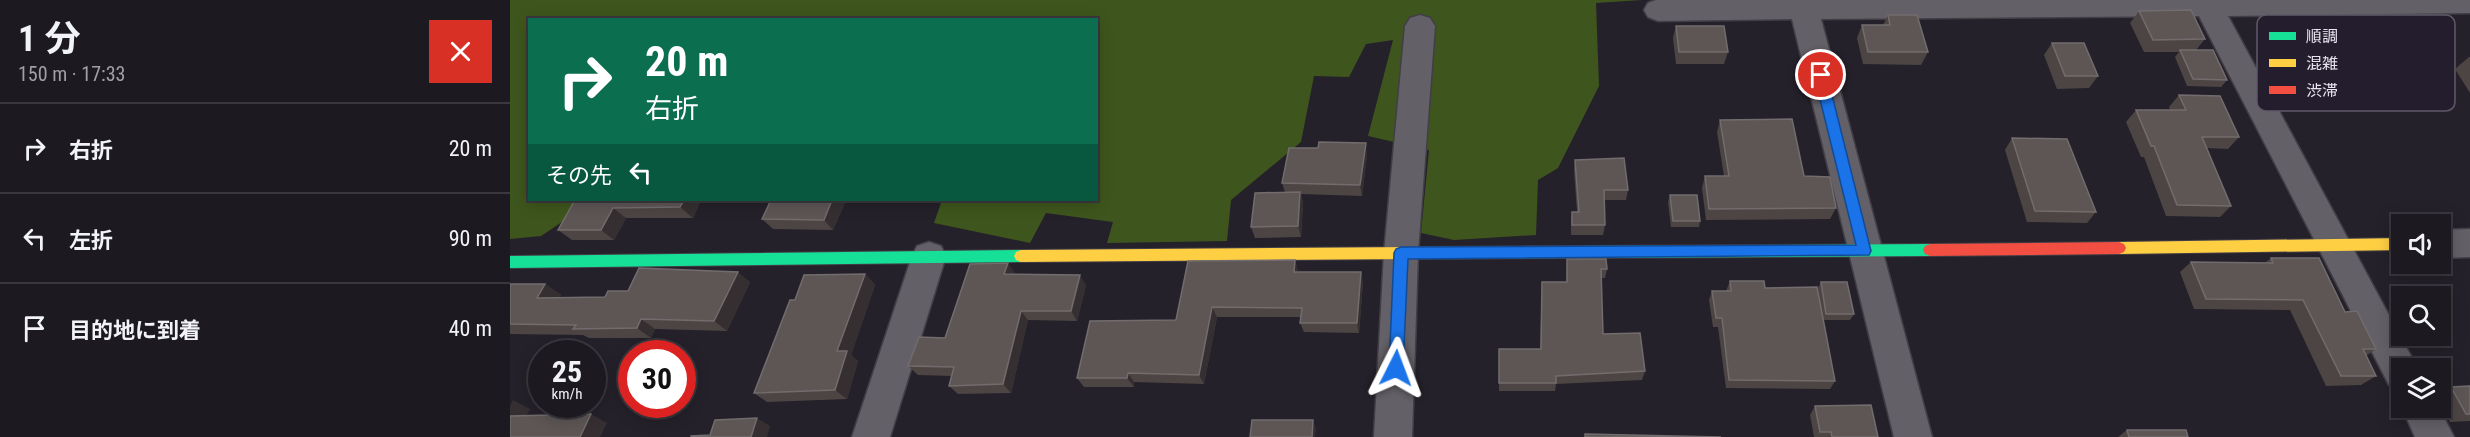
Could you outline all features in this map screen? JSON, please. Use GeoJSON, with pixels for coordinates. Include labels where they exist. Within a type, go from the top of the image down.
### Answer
{"type":"FeatureCollection","features":[{"type":"Feature","properties":{"kind":"street"},"geometry":{"type":"LineString","coordinates":[[2206,3],[2257,100]]}},
{"type":"Feature","properties":{"kind":"street"},"geometry":{"type":"LineString","coordinates":[[1658,10],[1803,4],[2470,3]]}},
{"type":"Feature","properties":{"kind":"street"},"geometry":{"type":"LineString","coordinates":[[1803,4],[1912,437]]}},
{"type":"Feature","properties":{"kind":"street"},"geometry":{"type":"LineString","coordinates":[[1393,437],[1401,253],[1420,26]]}},
{"type":"Feature","properties":{"kind":"street"},"geometry":{"type":"LineString","coordinates":[[2263,111],[2394,358]]}},
{"type":"Feature","properties":{"kind":"street"},"geometry":{"type":"LineString","coordinates":[[2451,244],[2470,243]]}},
{"type":"Feature","properties":{"kind":"street"},"geometry":{"type":"LineString","coordinates":[[510,262],[929,256],[1864,251],[2391,244]]}},
{"type":"Feature","properties":{"kind":"street"},"geometry":{"type":"LineString","coordinates":[[871,437],[929,256]]}},
{"type":"Feature","properties":{"kind":"street"},"geometry":{"type":"LineString","coordinates":[[2425,418],[2435,437]]}},
{"type":"Feature","properties":{"kind":"green space"},"geometry":{"type":"Polygon","coordinates":[[[510,0],[1642,0],[1596,3],[1599,86],[1558,168],[1538,180],[1536,235],[1454,240],[1421,233],[1429,150],[1368,136],[1393,40],[1366,44],[1349,77],[1314,76],[1301,142],[1231,200],[1227,241],[1107,243],[1113,222],[1046,213],[1030,243],[934,223],[942,201],[1098,201],[1098,18],[528,18],[528,201],[594,201],[541,236],[510,239],[510,0]]]}},
{"type":"Feature","properties":{"kind":"building"},"geometry":{"type":"Polygon","coordinates":[[[2191,10],[2205,39],[2153,40],[2139,11],[2191,10]]]}},
{"type":"Feature","properties":{"kind":"building"},"geometry":{"type":"Polygon","coordinates":[[[1888,15],[1917,15],[1928,52],[1868,52],[1862,25],[1890,25],[1888,15]]]}},
{"type":"Feature","properties":{"kind":"building"},"geometry":{"type":"Polygon","coordinates":[[[1676,26],[1724,26],[1728,52],[1679,52],[1676,26]]]}},
{"type":"Feature","properties":{"kind":"building"},"geometry":{"type":"Polygon","coordinates":[[[2052,43],[2084,43],[2098,76],[2065,76],[2052,43]]]}},
{"type":"Feature","properties":{"kind":"building"},"geometry":{"type":"Polygon","coordinates":[[[2180,50],[2213,50],[2227,80],[2193,79],[2180,50]]]}},
{"type":"Feature","properties":{"kind":"building"},"geometry":{"type":"Polygon","coordinates":[[[2179,95],[2220,96],[2239,137],[2202,137],[2231,206],[2177,205],[2154,146],[2151,146],[2136,110],[2186,110],[2179,95]]]}},
{"type":"Feature","properties":{"kind":"building"},"geometry":{"type":"Polygon","coordinates":[[[1792,119],[1804,176],[1830,177],[1836,208],[1709,209],[1705,176],[1729,176],[1720,120],[1792,119]]]}},
{"type":"Feature","properties":{"kind":"building"},"geometry":{"type":"Polygon","coordinates":[[[2012,138],[2067,139],[2096,212],[2035,211],[2012,138]]]}},
{"type":"Feature","properties":{"kind":"building"},"geometry":{"type":"Polygon","coordinates":[[[1319,142],[1366,143],[1360,185],[1282,183],[1289,148],[1318,148],[1319,142]]]}},
{"type":"Feature","properties":{"kind":"building"},"geometry":{"type":"Polygon","coordinates":[[[1624,158],[1628,190],[1604,190],[1605,225],[1572,225],[1572,212],[1579,212],[1575,160],[1624,158]]]}},
{"type":"Feature","properties":{"kind":"building"},"geometry":{"type":"Polygon","coordinates":[[[1300,192],[1298,226],[1251,227],[1255,193],[1300,192]]]}},
{"type":"Feature","properties":{"kind":"building"},"geometry":{"type":"Polygon","coordinates":[[[1670,195],[1697,195],[1700,221],[1673,221],[1670,195]]]}},
{"type":"Feature","properties":{"kind":"building"},"geometry":{"type":"Polygon","coordinates":[[[574,201],[683,201],[680,207],[613,208],[601,230],[558,230],[574,201]]]}},
{"type":"Feature","properties":{"kind":"building"},"geometry":{"type":"Polygon","coordinates":[[[771,201],[832,201],[824,220],[762,219],[771,201]]]}},
{"type":"Feature","properties":{"kind":"building"},"geometry":{"type":"Polygon","coordinates":[[[2271,258],[2319,258],[2345,312],[2357,311],[2376,349],[2363,349],[2376,376],[2341,376],[2303,300],[2206,299],[2191,262],[2273,263],[2271,258]]]}},
{"type":"Feature","properties":{"kind":"building"},"geometry":{"type":"Polygon","coordinates":[[[1567,259],[1606,259],[1607,269],[1601,269],[1603,334],[1640,333],[1645,371],[1556,376],[1556,383],[1499,383],[1499,349],[1541,349],[1542,282],[1567,282],[1567,259]]]}},
{"type":"Feature","properties":{"kind":"building"},"geometry":{"type":"Polygon","coordinates":[[[1295,260],[1294,272],[1361,272],[1357,323],[1300,323],[1302,308],[1212,307],[1199,375],[1128,373],[1127,378],[1077,378],[1090,321],[1176,320],[1188,261],[1295,260]]]}},
{"type":"Feature","properties":{"kind":"building"},"geometry":{"type":"Polygon","coordinates":[[[1008,263],[1004,274],[1080,275],[1071,311],[1021,311],[1003,384],[949,386],[954,367],[908,366],[919,337],[945,338],[970,264],[1008,263]]]}},
{"type":"Feature","properties":{"kind":"building"},"geometry":{"type":"Polygon","coordinates":[[[639,268],[738,272],[714,321],[641,319],[637,328],[573,329],[576,325],[510,324],[510,284],[545,284],[537,298],[605,297],[608,291],[628,291],[639,268]]]}},
{"type":"Feature","properties":{"kind":"building"},"geometry":{"type":"Polygon","coordinates":[[[865,274],[837,351],[847,351],[835,390],[754,393],[790,300],[795,300],[804,275],[865,274]]]}},
{"type":"Feature","properties":{"kind":"building"},"geometry":{"type":"Polygon","coordinates":[[[1730,281],[1764,281],[1765,288],[1817,287],[1835,381],[1729,380],[1722,318],[1716,318],[1712,291],[1731,291],[1730,281]]]}},
{"type":"Feature","properties":{"kind":"building"},"geometry":{"type":"Polygon","coordinates":[[[1821,282],[1847,282],[1854,314],[1826,314],[1821,282]]]}},
{"type":"Feature","properties":{"kind":"building"},"geometry":{"type":"Polygon","coordinates":[[[2470,386],[2470,414],[2466,414],[2451,387],[2470,386]]]}},
{"type":"Feature","properties":{"kind":"building"},"geometry":{"type":"Polygon","coordinates":[[[1871,405],[1878,437],[1832,437],[1831,432],[1820,432],[1815,406],[1871,405]]]}},
{"type":"Feature","properties":{"kind":"building"},"geometry":{"type":"Polygon","coordinates":[[[510,416],[589,418],[580,437],[510,437],[510,416]]]}},
{"type":"Feature","properties":{"kind":"building"},"geometry":{"type":"Polygon","coordinates":[[[757,418],[751,437],[691,437],[710,435],[715,420],[757,418]]]}},
{"type":"Feature","properties":{"kind":"building"},"geometry":{"type":"Polygon","coordinates":[[[1252,420],[1313,420],[1312,437],[1250,437],[1252,420]]]}},
{"type":"Feature","properties":{"kind":"building"},"geometry":{"type":"Polygon","coordinates":[[[2127,430],[2186,430],[2188,437],[2129,437],[2127,430]]]}},
{"type":"Feature","properties":{"kind":"building"},"geometry":{"type":"Polygon","coordinates":[[[1585,434],[1721,437],[1585,437],[1585,434]]]}},
{"type":"Feature","properties":{"kind":"traffic: fast"},"geometry":{"type":"LineString","coordinates":[[1416,253],[1930,250]]}},
{"type":"Feature","properties":{"kind":"traffic: fast"},"geometry":{"type":"LineString","coordinates":[[510,262],[1021,256]]}},
{"type":"Feature","properties":{"kind":"traffic: slow"},"geometry":{"type":"LineString","coordinates":[[2119,248],[2391,244]]}},
{"type":"Feature","properties":{"kind":"traffic: slow"},"geometry":{"type":"LineString","coordinates":[[1021,256],[1416,253]]}},
{"type":"Feature","properties":{"kind":"traffic: jam"},"geometry":{"type":"LineString","coordinates":[[1930,250],[2119,248]]}},
{"type":"Feature","properties":{"kind":"route"},"geometry":{"type":"LineString","coordinates":[[1396,368],[1401,253],[1864,251],[1821,75]]}}]}
